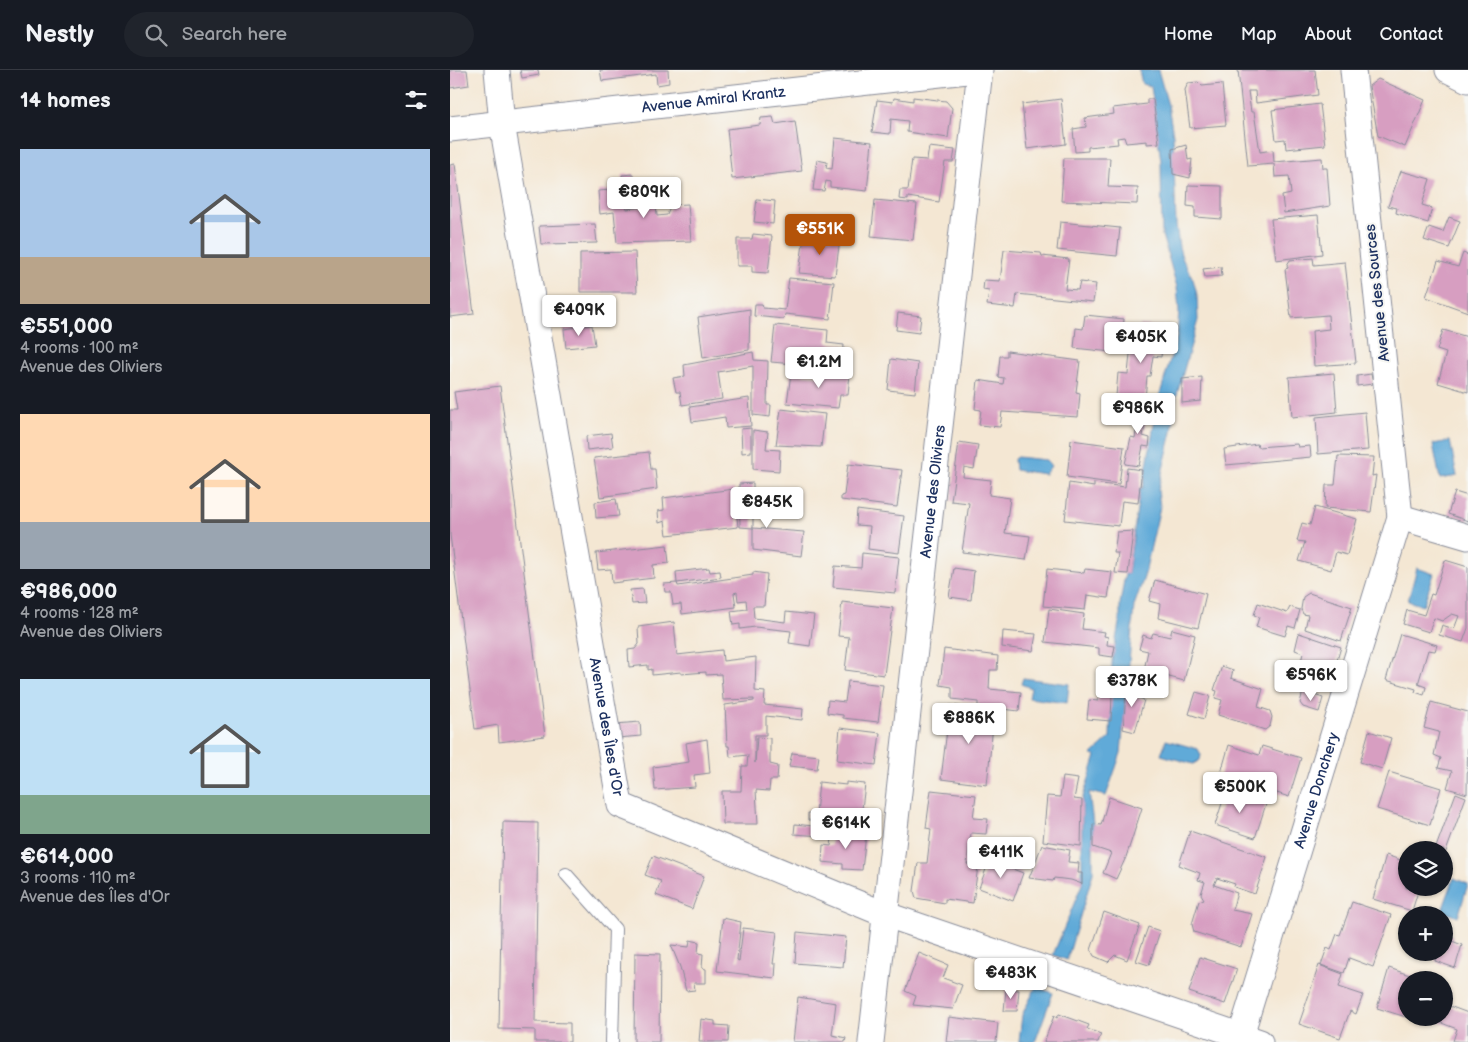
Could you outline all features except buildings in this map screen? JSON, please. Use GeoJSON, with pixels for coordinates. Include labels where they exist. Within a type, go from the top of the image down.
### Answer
{"type":"FeatureCollection","features":[{"type":"Feature","properties":{"kind":"street"},"geometry":{"type":"LineString","coordinates":[[497,70],[502,124]]}},
{"type":"Feature","properties":{"kind":"street","name":"Avenue Amiral Krantz"},"geometry":{"type":"LineString","coordinates":[[450,129],[978,70]]}},
{"type":"Feature","properties":{"kind":"street","name":"Avenue des Oliviers"},"geometry":{"type":"LineString","coordinates":[[871,1042],[978,70]]}},
{"type":"Feature","properties":{"kind":"street","name":"Avenue des Sources"},"geometry":{"type":"LineString","coordinates":[[1353,70],[1400,517]]}},
{"type":"Feature","properties":{"kind":"street"},"geometry":{"type":"LineString","coordinates":[[1448,70],[1468,80]]}},
{"type":"Feature","properties":{"kind":"street","name":"Avenue des Îles d'Or"},"geometry":{"type":"LineString","coordinates":[[502,124],[620,805],[884,914],[1251,1038]]}},
{"type":"Feature","properties":{"kind":"street"},"geometry":{"type":"LineString","coordinates":[[1400,517],[1468,538]]}},
{"type":"Feature","properties":{"kind":"street","name":"Avenue Donchery"},"geometry":{"type":"LineString","coordinates":[[1251,1038],[1400,517]]}},
{"type":"Feature","properties":{"kind":"lane"},"geometry":{"type":"LineString","coordinates":[[566,874],[615,929],[612,1042]]}},
{"type":"Feature","properties":{"kind":"water"},"geometry":{"type":"Polygon","coordinates":[[[1139,70],[1158,70],[1168,105],[1173,135],[1176,224],[1179,247],[1182,258],[1193,279],[1197,295],[1198,320],[1176,398],[1172,432],[1158,490],[1160,507],[1144,577],[1134,606],[1121,753],[1106,796],[1089,792],[1093,824],[1093,873],[1067,960],[1053,955],[1082,884],[1082,800],[1096,756],[1091,755],[1110,738],[1112,661],[1120,618],[1120,604],[1125,574],[1128,574],[1140,488],[1143,488],[1158,401],[1177,336],[1179,311],[1177,287],[1162,235],[1161,161],[1151,86],[1142,84],[1139,70]]]}},
{"type":"Feature","properties":{"kind":"water"},"geometry":{"type":"Polygon","coordinates":[[[1450,441],[1457,476],[1440,479],[1433,444],[1450,441]]]}},
{"type":"Feature","properties":{"kind":"water"},"geometry":{"type":"Polygon","coordinates":[[[1017,457],[1046,460],[1051,466],[1045,474],[1015,470],[1014,459],[1017,457]]]}},
{"type":"Feature","properties":{"kind":"water"},"geometry":{"type":"Polygon","coordinates":[[[1417,568],[1434,574],[1423,606],[1408,601],[1417,568]]]}},
{"type":"Feature","properties":{"kind":"water"},"geometry":{"type":"Polygon","coordinates":[[[1023,678],[1069,684],[1067,703],[1029,698],[1031,688],[1021,684],[1023,678]]]}},
{"type":"Feature","properties":{"kind":"water"},"geometry":{"type":"Polygon","coordinates":[[[1166,740],[1198,749],[1201,755],[1200,760],[1193,764],[1161,755],[1166,740]]]}},
{"type":"Feature","properties":{"kind":"water"},"geometry":{"type":"Polygon","coordinates":[[[1454,878],[1468,884],[1458,917],[1453,915],[1453,906],[1444,906],[1447,896],[1453,896],[1454,878]]]}},
{"type":"Feature","properties":{"kind":"water"},"geometry":{"type":"Polygon","coordinates":[[[1036,987],[1053,993],[1035,1042],[1019,1042],[1022,1015],[1036,987]]]}}]}
